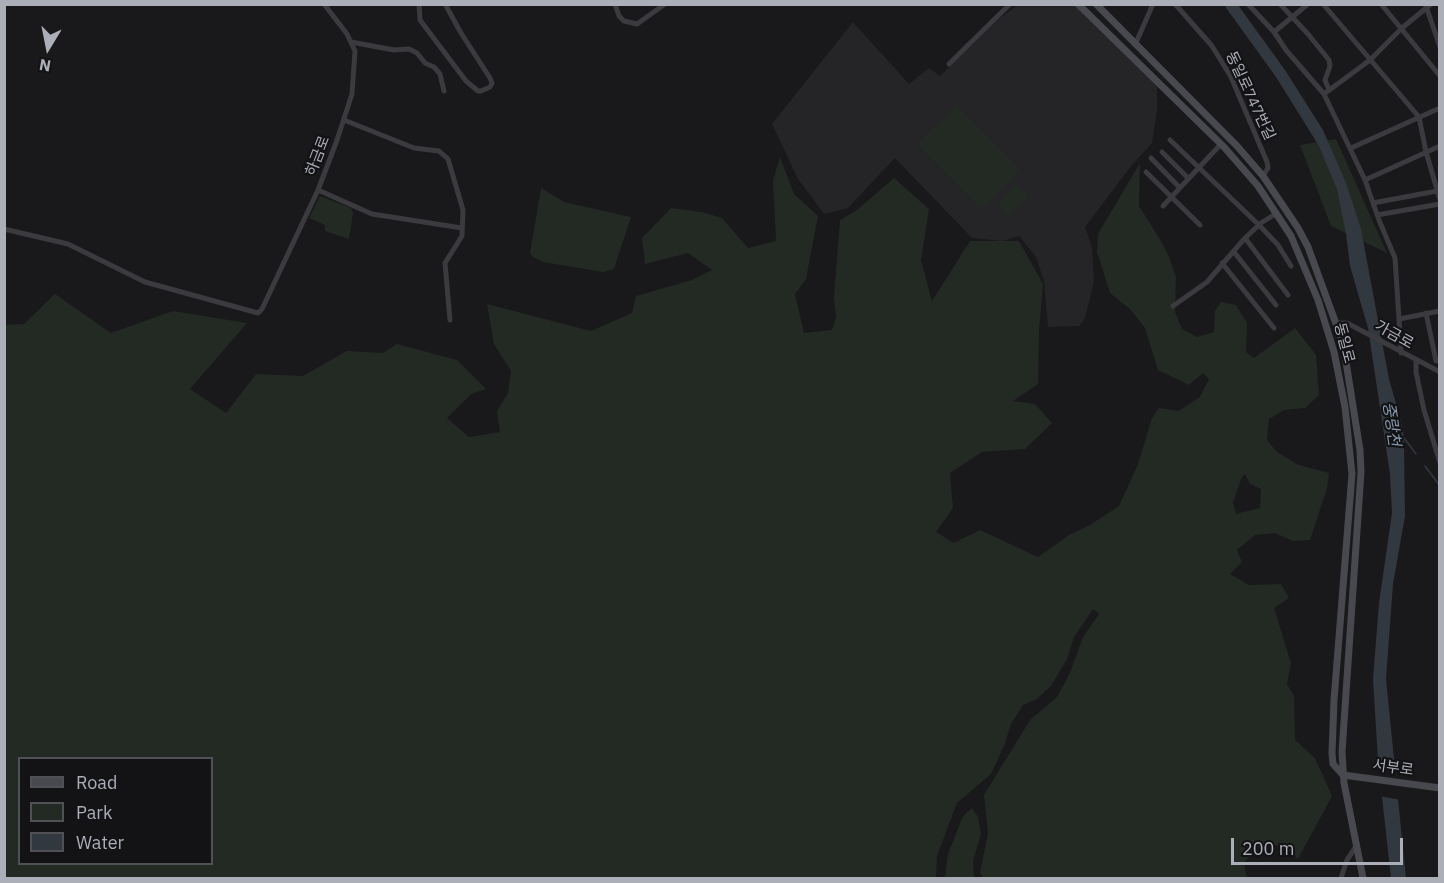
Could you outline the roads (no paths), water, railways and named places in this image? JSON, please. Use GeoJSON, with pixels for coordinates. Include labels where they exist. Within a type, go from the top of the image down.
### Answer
{"type":"FeatureCollection","features":[{"type":"Feature","properties":{"kind":"street"},"geometry":{"type":"LineString","coordinates":[[324,4],[351,42],[394,50],[409,49],[417,53],[425,63],[434,67],[440,74],[444,91]]}},
{"type":"Feature","properties":{"kind":"street"},"geometry":{"type":"LineString","coordinates":[[419,4],[420,20],[466,81],[478,91],[490,87],[492,83],[490,78],[445,4]]}},
{"type":"Feature","properties":{"kind":"street"},"geometry":{"type":"LineString","coordinates":[[615,4],[619,16],[624,21],[637,24],[661,6]]}},
{"type":"Feature","properties":{"kind":"street"},"geometry":{"type":"LineString","coordinates":[[949,64],[1010,4]]}},
{"type":"Feature","properties":{"kind":"street","name":"동일로"},"geometry":{"type":"LineString","coordinates":[[1078,4],[1221,144],[1258,186],[1300,253],[1326,324],[1334,352],[1350,446],[1352,474],[1332,753],[1334,764],[1342,775]]}},
{"type":"Feature","properties":{"kind":"street","name":"동일로"},"geometry":{"type":"LineString","coordinates":[[1096,4],[1232,141],[1263,176],[1298,228],[1319,275],[1342,343],[1360,450],[1361,472],[1341,752],[1342,775],[1358,844],[1363,879]]}},
{"type":"Feature","properties":{"kind":"street"},"geometry":{"type":"LineString","coordinates":[[1136,45],[1153,4]]}},
{"type":"Feature","properties":{"kind":"street","name":"동일로747번길"},"geometry":{"type":"LineString","coordinates":[[1175,4],[1212,46],[1228,71],[1267,162],[1268,168],[1263,176]]}},
{"type":"Feature","properties":{"kind":"street"},"geometry":{"type":"LineString","coordinates":[[1248,4],[1274,32],[1286,50],[1326,92]]}},
{"type":"Feature","properties":{"kind":"street"},"geometry":{"type":"LineString","coordinates":[[1280,4],[1329,60],[1330,66],[1325,80],[1326,92],[1365,180],[1395,258],[1401,352]]}},
{"type":"Feature","properties":{"kind":"street"},"geometry":{"type":"LineString","coordinates":[[1274,32],[1308,4]]}},
{"type":"Feature","properties":{"kind":"street"},"geometry":{"type":"LineString","coordinates":[[1323,4],[1419,117],[1426,152],[1437,183],[1440,202],[1377,215]]}},
{"type":"Feature","properties":{"kind":"street"},"geometry":{"type":"LineString","coordinates":[[1381,4],[1440,75]]}},
{"type":"Feature","properties":{"kind":"street"},"geometry":{"type":"LineString","coordinates":[[1417,4],[1420,14]]}},
{"type":"Feature","properties":{"kind":"street"},"geometry":{"type":"LineString","coordinates":[[1326,92],[1370,60],[1428,6],[1439,45]]}},
{"type":"Feature","properties":{"kind":"street","name":"하금로"},"geometry":{"type":"LineString","coordinates":[[4,229],[68,244],[145,282],[258,313],[262,309],[318,190],[344,120],[352,94],[355,51],[351,42]]}},
{"type":"Feature","properties":{"kind":"street"},"geometry":{"type":"LineString","coordinates":[[1351,148],[1440,108]]}},
{"type":"Feature","properties":{"kind":"street"},"geometry":{"type":"LineString","coordinates":[[344,120],[414,148],[434,150],[444,154],[451,167],[463,210],[462,236],[446,263],[450,320]]}},
{"type":"Feature","properties":{"kind":"street"},"geometry":{"type":"LineString","coordinates":[[1170,140],[1259,225],[1278,245],[1291,266]]}},
{"type":"Feature","properties":{"kind":"street"},"geometry":{"type":"LineString","coordinates":[[1163,206],[1221,144]]}},
{"type":"Feature","properties":{"kind":"street"},"geometry":{"type":"LineString","coordinates":[[1365,180],[1440,146]]}},
{"type":"Feature","properties":{"kind":"street"},"geometry":{"type":"LineString","coordinates":[[1162,152],[1188,178]]}},
{"type":"Feature","properties":{"kind":"street"},"geometry":{"type":"LineString","coordinates":[[1151,158],[1180,188]]}},
{"type":"Feature","properties":{"kind":"street"},"geometry":{"type":"LineString","coordinates":[[1146,172],[1200,225]]}},
{"type":"Feature","properties":{"kind":"street"},"geometry":{"type":"LineString","coordinates":[[318,190],[372,214],[462,228]]}},
{"type":"Feature","properties":{"kind":"street"},"geometry":{"type":"LineString","coordinates":[[1373,203],[1437,191]]}},
{"type":"Feature","properties":{"kind":"street"},"geometry":{"type":"LineString","coordinates":[[1173,306],[1207,282],[1245,238],[1277,213]]}},
{"type":"Feature","properties":{"kind":"street"},"geometry":{"type":"LineString","coordinates":[[1245,238],[1288,295]]}},
{"type":"Feature","properties":{"kind":"street"},"geometry":{"type":"LineString","coordinates":[[1234,252],[1276,305]]}},
{"type":"Feature","properties":{"kind":"street"},"geometry":{"type":"LineString","coordinates":[[1222,263],[1274,328]]}},
{"type":"Feature","properties":{"kind":"street"},"geometry":{"type":"LineString","coordinates":[[1399,319],[1440,310]]}},
{"type":"Feature","properties":{"kind":"street"},"geometry":{"type":"LineString","coordinates":[[1426,313],[1438,360],[1432,368]]}},
{"type":"Feature","properties":{"kind":"street","name":"가금로"},"geometry":{"type":"LineString","coordinates":[[1335,323],[1350,325],[1440,372]]}},
{"type":"Feature","properties":{"kind":"street"},"geometry":{"type":"LineString","coordinates":[[1416,360],[1416,372],[1424,410],[1439,460]]}},
{"type":"Feature","properties":{"kind":"street","name":"서부로"},"geometry":{"type":"LineString","coordinates":[[1342,775],[1440,788]]}},
{"type":"Feature","properties":{"kind":"street"},"geometry":{"type":"LineString","coordinates":[[1341,879],[1347,860],[1358,844]]}},
{"type":"Feature","properties":{"kind":"water","name":"중랑천"},"geometry":{"type":"Polygon","coordinates":[[[1224,5],[1238,5],[1285,70],[1323,130],[1346,183],[1361,229],[1389,379],[1404,438],[1405,516],[1393,584],[1386,679],[1406,878],[1391,878],[1378,761],[1373,679],[1379,603],[1392,513],[1390,474],[1368,328],[1350,266],[1337,189],[1319,146],[1276,77],[1224,5]]]}},
{"type":"Feature","properties":{"kind":"waterway"},"geometry":{"type":"LineString","coordinates":[[1404,438],[1416,454]]}},
{"type":"Feature","properties":{"kind":"waterway"},"geometry":{"type":"LineString","coordinates":[[1425,466],[1440,486]]}}]}
